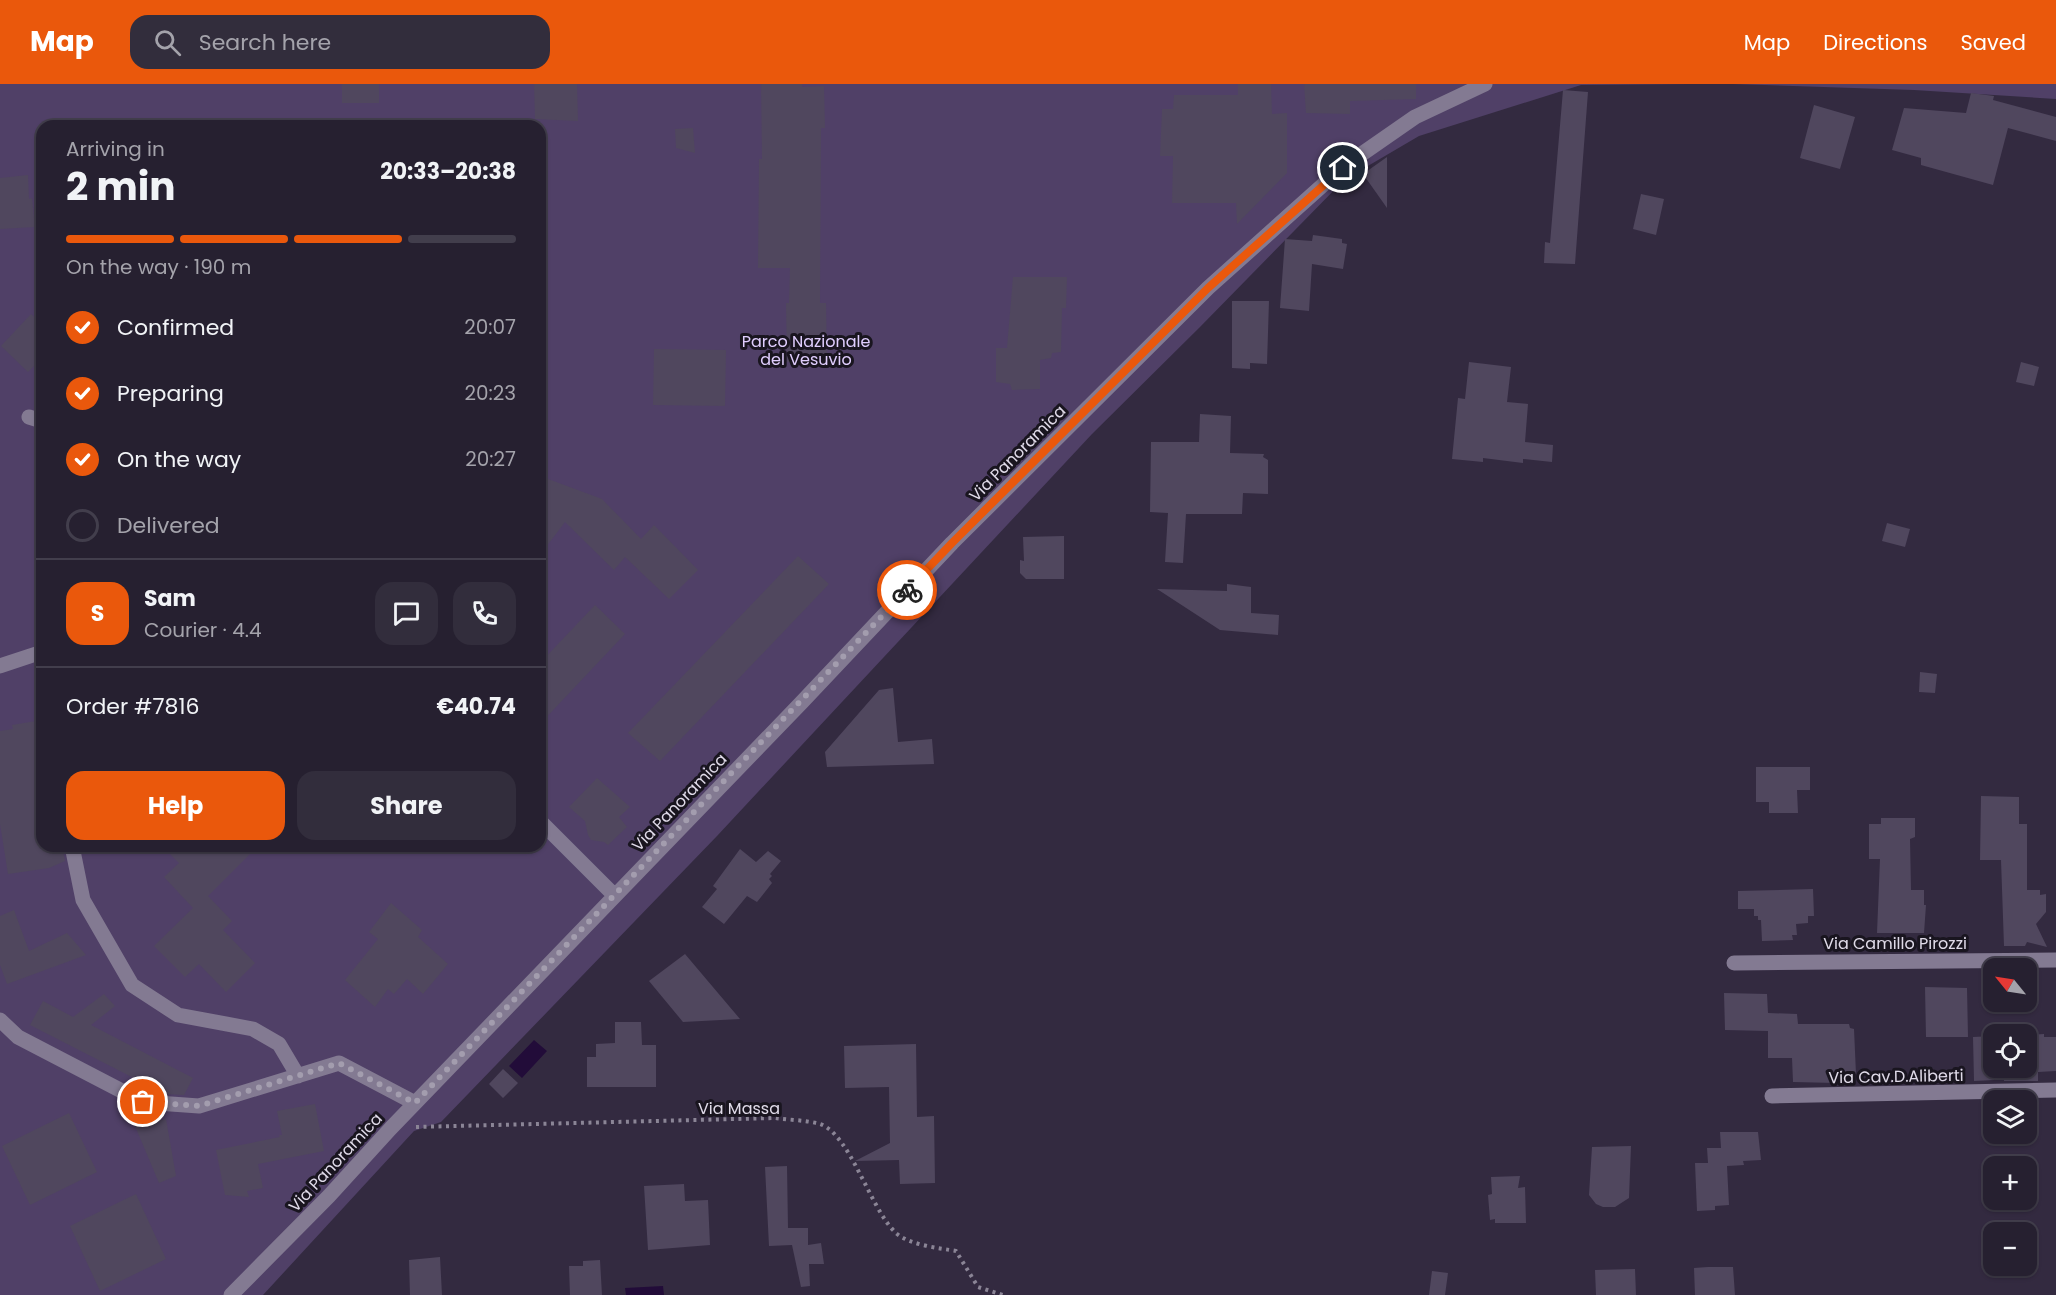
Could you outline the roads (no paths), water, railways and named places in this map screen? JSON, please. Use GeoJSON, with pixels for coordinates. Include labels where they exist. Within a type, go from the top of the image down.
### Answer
{"type":"FeatureCollection","features":[{"type":"Feature","properties":{"kind":"street","name":"Via Panoramica"},"geometry":{"type":"LineString","coordinates":[[231,1295],[329,1196],[391,1128],[952,543],[1208,288],[1343,168],[1415,117],[1485,84]]}},
{"type":"Feature","properties":{"kind":"street"},"geometry":{"type":"LineString","coordinates":[[0,666],[36,654]]}},
{"type":"Feature","properties":{"kind":"street"},"geometry":{"type":"LineString","coordinates":[[546,827],[614,895]]}},
{"type":"Feature","properties":{"kind":"street"},"geometry":{"type":"LineString","coordinates":[[73,852],[83,900],[132,985],[178,1015],[253,1029],[279,1044],[298,1076]]}},
{"type":"Feature","properties":{"kind":"street","name":"Via Camillo Pirozzi"},"geometry":{"type":"LineString","coordinates":[[1734,963],[2056,960]]}},
{"type":"Feature","properties":{"kind":"street"},"geometry":{"type":"LineString","coordinates":[[0,1020],[18,1037],[143,1102],[199,1106],[339,1063],[415,1103]]}},
{"type":"Feature","properties":{"kind":"street","name":"Via Cav.D.Aliberti"},"geometry":{"type":"LineString","coordinates":[[1772,1096],[2056,1090]]}},
{"type":"Feature","properties":{"kind":"park label","name":"Parco Nazionale del Vesuvio"},"geometry":{"type":"Point","coordinates":[806,350]}}]}
